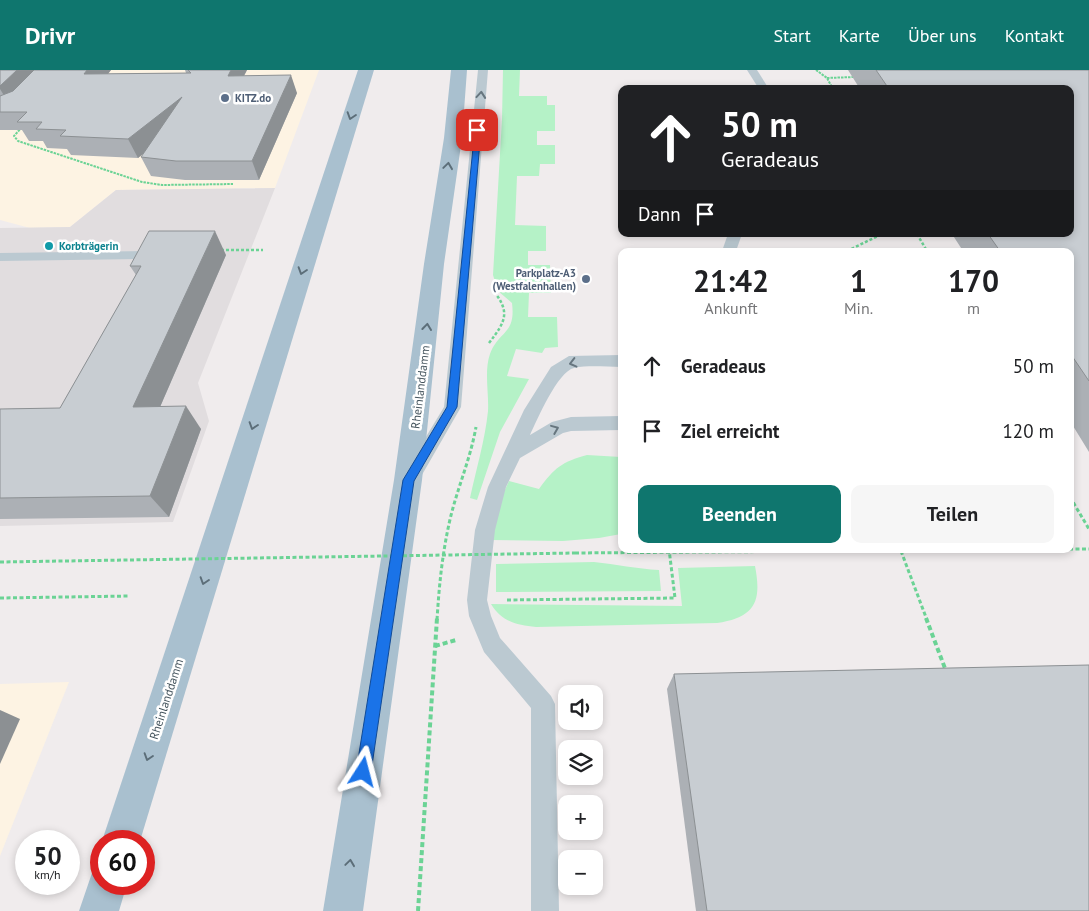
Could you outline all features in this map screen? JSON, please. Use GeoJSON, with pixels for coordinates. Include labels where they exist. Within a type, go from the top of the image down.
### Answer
{"type":"FeatureCollection","features":[{"type":"Feature","properties":{"kind":"main road","name":"Rheinlanddamm"},"geometry":{"type":"LineString","coordinates":[[124,830],[366,70]]}},
{"type":"Feature","properties":{"kind":"main road","name":"Rheinlanddamm"},"geometry":{"type":"LineString","coordinates":[[343,911],[408,480],[434,264],[453,138],[459,70]]}},
{"type":"Feature","properties":{"kind":"main road"},"geometry":{"type":"LineString","coordinates":[[99,911],[104,895]]}},
{"type":"Feature","properties":{"kind":"lane"},"geometry":{"type":"LineString","coordinates":[[408,480],[452,407],[483,70]]}},
{"type":"Feature","properties":{"kind":"lane"},"geometry":{"type":"LineString","coordinates":[[752,70],[761,85]]}},
{"type":"Feature","properties":{"kind":"lane"},"geometry":{"type":"LineString","coordinates":[[0,257],[149,255],[134,281]]}},
{"type":"Feature","properties":{"kind":"lane"},"geometry":{"type":"LineString","coordinates":[[545,911],[543,704],[492,644],[480,616],[478,600],[482,549],[489,510],[497,487],[533,410],[562,366],[569,362],[580,361],[618,361]]}},
{"type":"Feature","properties":{"kind":"lane"},"geometry":{"type":"LineString","coordinates":[[513,453],[558,427],[571,424],[618,423]]}},
{"type":"Feature","properties":{"kind":"path"},"geometry":{"type":"LineString","coordinates":[[816,70],[827,78],[831,85]]}},
{"type":"Feature","properties":{"kind":"path"},"geometry":{"type":"LineString","coordinates":[[827,78],[854,77]]}},
{"type":"Feature","properties":{"kind":"path"},"geometry":{"type":"LineString","coordinates":[[24,125],[14,136],[18,141],[142,182],[162,184],[233,184]]}},
{"type":"Feature","properties":{"kind":"path"},"geometry":{"type":"LineString","coordinates":[[853,248],[876,237]]}},
{"type":"Feature","properties":{"kind":"path"},"geometry":{"type":"LineString","coordinates":[[919,237],[925,248]]}},
{"type":"Feature","properties":{"kind":"path"},"geometry":{"type":"LineString","coordinates":[[219,250],[263,250]]}},
{"type":"Feature","properties":{"kind":"path"},"geometry":{"type":"LineString","coordinates":[[486,346],[505,322],[502,301],[490,286]]}},
{"type":"Feature","properties":{"kind":"path"},"geometry":{"type":"LineString","coordinates":[[418,911],[440,570],[449,522],[472,451],[477,424]]}},
{"type":"Feature","properties":{"kind":"path"},"geometry":{"type":"LineString","coordinates":[[1074,504],[1089,530]]}},
{"type":"Feature","properties":{"kind":"path"},"geometry":{"type":"LineString","coordinates":[[1074,549],[1089,549]]}},
{"type":"Feature","properties":{"kind":"path"},"geometry":{"type":"LineString","coordinates":[[0,562],[618,552]]}},
{"type":"Feature","properties":{"kind":"path"},"geometry":{"type":"LineString","coordinates":[[478,600],[675,598],[669,553]]}},
{"type":"Feature","properties":{"kind":"path"},"geometry":{"type":"LineString","coordinates":[[902,553],[948,674]]}},
{"type":"Feature","properties":{"kind":"path"},"geometry":{"type":"LineString","coordinates":[[0,598],[130,596]]}},
{"type":"Feature","properties":{"kind":"shaded area"},"geometry":{"type":"Polygon","coordinates":[[[50,70],[319,70],[275,188],[116,190],[70,227],[30,228],[0,220],[0,107],[50,70]]]}},
{"type":"Feature","properties":{"kind":"shaded area"},"geometry":{"type":"Polygon","coordinates":[[[275,188],[198,383],[209,421],[173,522],[0,526],[0,228],[70,227],[116,190],[275,188]]]}},
{"type":"Feature","properties":{"kind":"shaded area"},"geometry":{"type":"Polygon","coordinates":[[[69,682],[0,856],[0,684],[69,682]]]}},
{"type":"Feature","properties":{"kind":"green space"},"geometry":{"type":"Polygon","coordinates":[[[503,70],[520,70],[519,96],[547,96],[547,105],[555,105],[555,131],[537,131],[537,145],[555,145],[555,164],[540,164],[539,176],[517,176],[515,225],[546,226],[546,251],[528,251],[528,265],[550,265],[551,293],[529,293],[528,317],[557,317],[558,347],[545,348],[542,353],[516,349],[507,376],[529,379],[500,432],[477,500],[470,498],[487,422],[488,361],[494,346],[509,327],[513,313],[512,303],[498,291],[493,275],[503,70]]]}},
{"type":"Feature","properties":{"kind":"green space"},"geometry":{"type":"Polygon","coordinates":[[[587,455],[618,457],[618,535],[563,541],[492,540],[503,494],[509,481],[539,489],[555,470],[571,460],[587,455]]]}},
{"type":"Feature","properties":{"kind":"green space"},"geometry":{"type":"Polygon","coordinates":[[[594,562],[659,570],[661,591],[496,592],[496,564],[594,562]]]}},
{"type":"Feature","properties":{"kind":"green space"},"geometry":{"type":"Polygon","coordinates":[[[755,566],[757,589],[753,606],[740,617],[717,623],[536,627],[505,619],[491,604],[682,606],[678,568],[755,566]]]}},
{"type":"Feature","properties":{"kind":"building"},"geometry":{"type":"Polygon","coordinates":[[[0,70],[17,70],[0,86],[0,70]]]}},
{"type":"Feature","properties":{"kind":"building"},"geometry":{"type":"Polygon","coordinates":[[[34,70],[87,70],[84,74],[191,73],[188,70],[231,70],[228,76],[291,75],[252,161],[176,161],[141,157],[182,97],[128,139],[60,136],[66,130],[36,129],[42,122],[17,122],[27,112],[0,112],[0,96],[13,91],[34,70]]]}},
{"type":"Feature","properties":{"kind":"building"},"geometry":{"type":"Polygon","coordinates":[[[876,70],[1089,70],[1089,381],[1074,359],[1074,248],[998,248],[990,237],[1074,237],[1074,85],[886,85],[876,70]]]}},
{"type":"Feature","properties":{"kind":"building"},"geometry":{"type":"Polygon","coordinates":[[[149,231],[215,231],[133,407],[186,406],[150,496],[0,498],[0,409],[60,408],[141,266],[130,266],[149,231]]]}},
{"type":"Feature","properties":{"kind":"building"},"geometry":{"type":"Polygon","coordinates":[[[1089,665],[1089,911],[707,911],[674,674],[1089,665]]]}},
{"type":"Feature","properties":{"kind":"place","name":"KITZ.do"},"geometry":{"type":"Point","coordinates":[225,98]}},
{"type":"Feature","properties":{"kind":"place","name":"Korbträgerin"},"geometry":{"type":"Point","coordinates":[49,246]}},
{"type":"Feature","properties":{"kind":"place","name":"Parkplatz-A3 (Westfalenhallen)"},"geometry":{"type":"Point","coordinates":[586,279]}},
{"type":"Feature","properties":{"kind":"route"},"geometry":{"type":"LineString","coordinates":[[363,772],[408,480],[452,407],[477,130]]}}]}
